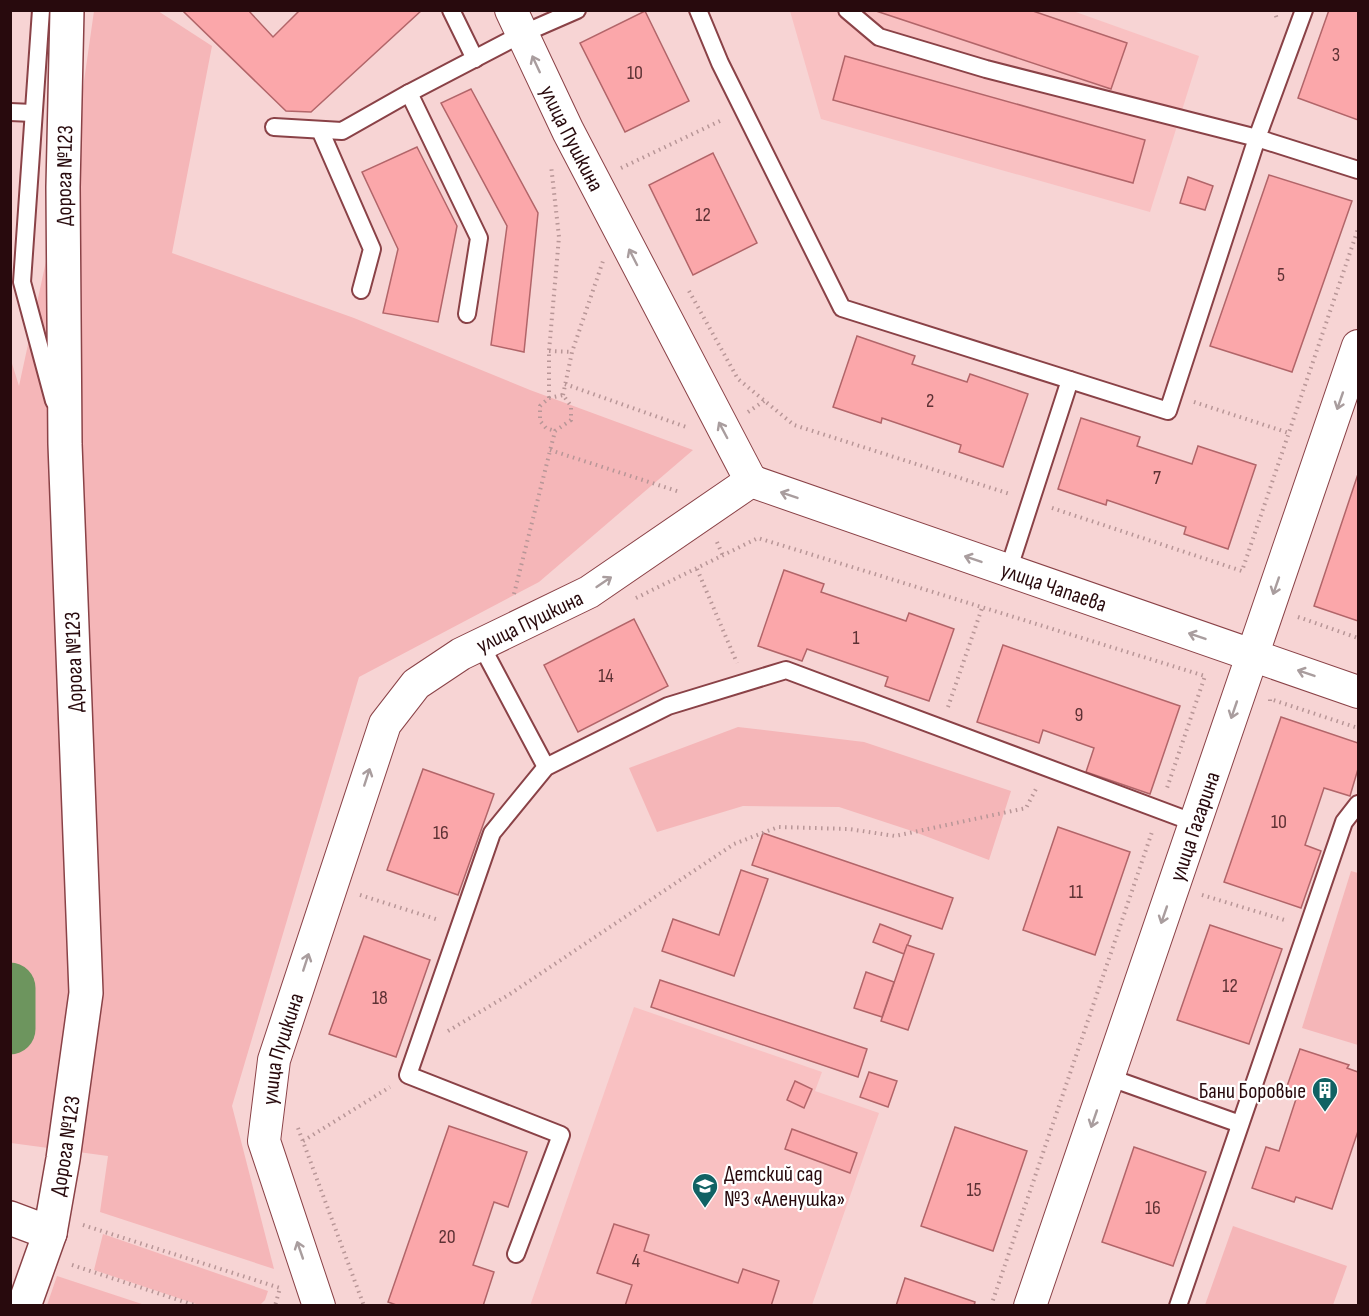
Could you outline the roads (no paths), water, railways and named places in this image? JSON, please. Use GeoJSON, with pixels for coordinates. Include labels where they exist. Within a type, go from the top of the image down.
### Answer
{"type":"FeatureCollection","features":[{"type":"Feature","properties":{"kind":"street","name":"Дорога №123"},"geometry":{"type":"LineString","coordinates":[[24,1305],[50,1233],[63,1159],[86,993],[65,444],[63,188],[67,10]]}},
{"type":"Feature","properties":{"kind":"street","name":"улица Пушкина"},"geometry":{"type":"LineString","coordinates":[[319,1305],[264,1141],[274,1060],[385,724],[416,684],[461,654],[589,592],[751,482],[568,131],[517,22]]}},
{"type":"Feature","properties":{"kind":"street","name":"улица Гагарина"},"geometry":{"type":"LineString","coordinates":[[1030,1305],[1359,346]]}},
{"type":"Feature","properties":{"kind":"street","name":"улица Чапаева"},"geometry":{"type":"LineString","coordinates":[[751,482],[1359,692]]}},
{"type":"Feature","properties":{"kind":"street"},"geometry":{"type":"LineString","coordinates":[[10,1218],[50,1233]]}},
{"type":"Feature","properties":{"kind":"lane"},"geometry":{"type":"LineString","coordinates":[[41,10],[22,282],[65,444]]}},
{"type":"Feature","properties":{"kind":"lane"},"geometry":{"type":"LineString","coordinates":[[451,10],[475,59]]}},
{"type":"Feature","properties":{"kind":"lane"},"geometry":{"type":"LineString","coordinates":[[274,127],[342,131],[475,59],[517,22],[577,10]]}},
{"type":"Feature","properties":{"kind":"lane"},"geometry":{"type":"LineString","coordinates":[[698,10],[720,63],[842,308],[1168,411],[1257,138],[1304,10]]}},
{"type":"Feature","properties":{"kind":"lane"},"geometry":{"type":"LineString","coordinates":[[847,10],[879,37],[986,69],[1257,138],[1359,170]]}},
{"type":"Feature","properties":{"kind":"lane"},"geometry":{"type":"LineString","coordinates":[[409,93],[479,238],[467,314]]}},
{"type":"Feature","properties":{"kind":"lane"},"geometry":{"type":"LineString","coordinates":[[10,112],[33,113]]}},
{"type":"Feature","properties":{"kind":"lane"},"geometry":{"type":"LineString","coordinates":[[320,130],[372,249],[361,290]]}},
{"type":"Feature","properties":{"kind":"lane"},"geometry":{"type":"LineString","coordinates":[[1008,571],[1070,380]]}},
{"type":"Feature","properties":{"kind":"lane"},"geometry":{"type":"LineString","coordinates":[[493,639],[546,767]]}},
{"type":"Feature","properties":{"kind":"lane"},"geometry":{"type":"LineString","coordinates":[[516,1254],[561,1135],[408,1075],[492,833],[546,767],[668,706],[786,670],[1195,823]]}},
{"type":"Feature","properties":{"kind":"lane"},"geometry":{"type":"LineString","coordinates":[[1178,1305],[1344,822],[1359,804]]}},
{"type":"Feature","properties":{"kind":"lane"},"geometry":{"type":"LineString","coordinates":[[1108,1077],[1240,1124]]}},
{"type":"Feature","properties":{"kind":"waterway"},"geometry":{"type":"LineString","coordinates":[[10,988],[10,1029]]}},
{"type":"Feature","properties":{"kind":"place","name":"Бани Боровые"},"geometry":{"type":"Point","coordinates":[1325,1113]}},
{"type":"Feature","properties":{"kind":"place","name":"Детский сад №3 «Аленушка»"},"geometry":{"type":"Point","coordinates":[705,1209]}}]}
